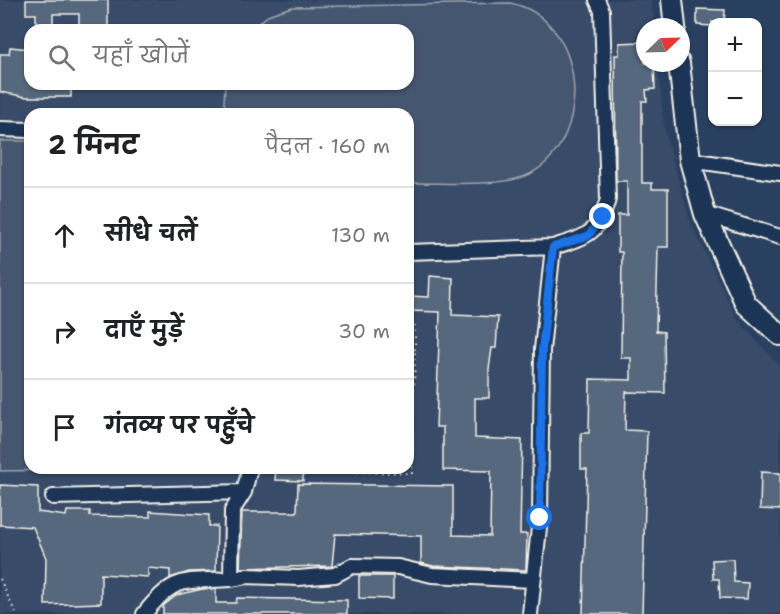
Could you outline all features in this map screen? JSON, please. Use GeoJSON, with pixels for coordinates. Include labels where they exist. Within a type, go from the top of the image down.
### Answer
{"type":"FeatureCollection","features":[{"type":"Feature","properties":{"kind":"street"},"geometry":{"type":"LineString","coordinates":[[414,252],[553,247],[588,236],[603,217],[608,199],[602,11],[597,0]]}},
{"type":"Feature","properties":{"kind":"street"},"geometry":{"type":"LineString","coordinates":[[672,0],[674,18]]}},
{"type":"Feature","properties":{"kind":"street"},"geometry":{"type":"LineString","coordinates":[[680,72],[690,160],[705,214],[746,304],[780,335]]}},
{"type":"Feature","properties":{"kind":"street"},"geometry":{"type":"LineString","coordinates":[[0,129],[24,130]]}},
{"type":"Feature","properties":{"kind":"street"},"geometry":{"type":"LineString","coordinates":[[690,160],[780,173]]}},
{"type":"Feature","properties":{"kind":"street"},"geometry":{"type":"LineString","coordinates":[[705,214],[780,237]]}},
{"type":"Feature","properties":{"kind":"street"},"geometry":{"type":"LineString","coordinates":[[530,614],[540,518],[542,350],[553,247]]}},
{"type":"Feature","properties":{"kind":"street"},"geometry":{"type":"LineString","coordinates":[[231,579],[232,511],[244,492],[248,474]]}},
{"type":"Feature","properties":{"kind":"street"},"geometry":{"type":"LineString","coordinates":[[53,497],[244,492]]}},
{"type":"Feature","properties":{"kind":"street"},"geometry":{"type":"LineString","coordinates":[[144,614],[157,596],[176,583],[247,576],[297,578],[335,575],[352,566],[398,567],[432,575],[533,580]]}},
{"type":"Feature","properties":{"kind":"path"},"geometry":{"type":"LineString","coordinates":[[414,404],[415,324]]}},
{"type":"Feature","properties":{"kind":"path"},"geometry":{"type":"LineString","coordinates":[[0,579],[16,614]]}},
{"type":"Feature","properties":{"kind":"shaded area"},"geometry":{"type":"Polygon","coordinates":[[[0,0],[651,0],[653,18],[636,18],[636,72],[659,72],[664,128],[690,221],[737,319],[780,366],[780,614],[0,614],[0,0]]]}},
{"type":"Feature","properties":{"kind":"shaded area"},"geometry":{"type":"Polygon","coordinates":[[[510,3],[535,13],[554,31],[567,54],[573,81],[573,108],[565,134],[551,157],[530,174],[518,178],[488,183],[414,183],[414,108],[226,108],[225,90],[414,90],[414,24],[258,24],[270,14],[292,7],[510,3]]]}},
{"type":"Feature","properties":{"kind":"shaded area"},"geometry":{"type":"Polygon","coordinates":[[[0,141],[24,141],[24,471],[0,471],[0,141]]]}},
{"type":"Feature","properties":{"kind":"building"},"geometry":{"type":"Polygon","coordinates":[[[26,0],[108,0],[108,24],[79,24],[79,14],[53,14],[53,24],[36,24],[36,14],[26,14],[26,0]]]}},
{"type":"Feature","properties":{"kind":"building"},"geometry":{"type":"Polygon","coordinates":[[[697,9],[725,10],[724,18],[708,18],[708,26],[697,25],[697,9]]]}},
{"type":"Feature","properties":{"kind":"building"},"geometry":{"type":"Polygon","coordinates":[[[636,42],[636,72],[654,72],[655,89],[646,90],[647,101],[642,101],[642,183],[652,183],[652,189],[668,189],[668,247],[658,247],[656,331],[664,332],[665,393],[626,392],[625,430],[647,431],[642,614],[583,614],[587,469],[581,469],[581,433],[589,433],[590,379],[631,380],[631,358],[621,358],[622,252],[618,252],[618,215],[627,215],[627,181],[616,181],[615,55],[619,55],[619,43],[636,42]]]}},
{"type":"Feature","properties":{"kind":"building"},"geometry":{"type":"Polygon","coordinates":[[[10,47],[24,48],[24,90],[71,90],[71,97],[27,97],[0,92],[0,54],[9,54],[10,47]]]}},
{"type":"Feature","properties":{"kind":"building"},"geometry":{"type":"Polygon","coordinates":[[[430,276],[453,278],[452,315],[498,317],[496,348],[492,348],[489,369],[489,398],[475,398],[475,438],[522,440],[520,534],[527,534],[526,570],[433,566],[421,563],[421,536],[335,534],[332,566],[240,568],[242,512],[297,512],[298,484],[453,486],[453,535],[490,536],[491,471],[443,470],[443,427],[436,427],[440,312],[414,311],[414,296],[429,297],[430,276]]]}},
{"type":"Feature","properties":{"kind":"building"},"geometry":{"type":"Polygon","coordinates":[[[761,472],[780,473],[780,510],[760,509],[761,472]]]}},
{"type":"Feature","properties":{"kind":"building"},"geometry":{"type":"Polygon","coordinates":[[[276,474],[303,474],[303,481],[275,480],[276,474]]]}},
{"type":"Feature","properties":{"kind":"building"},"geometry":{"type":"Polygon","coordinates":[[[0,485],[38,487],[38,512],[66,516],[67,511],[90,511],[90,516],[150,517],[150,511],[209,515],[209,526],[217,526],[216,571],[189,572],[170,578],[170,570],[148,568],[148,577],[101,574],[101,603],[45,605],[46,558],[33,527],[0,525],[0,485]]]}},
{"type":"Feature","properties":{"kind":"building"},"geometry":{"type":"Polygon","coordinates":[[[733,559],[734,582],[748,583],[747,599],[720,598],[719,579],[713,579],[712,560],[733,559]]]}},
{"type":"Feature","properties":{"kind":"building"},"geometry":{"type":"Polygon","coordinates":[[[359,576],[393,576],[393,599],[359,598],[359,576]]]}},
{"type":"Feature","properties":{"kind":"building"},"geometry":{"type":"Polygon","coordinates":[[[202,589],[216,589],[216,603],[236,603],[237,598],[347,600],[347,614],[163,614],[163,606],[177,595],[202,589]]]}},
{"type":"Feature","properties":{"kind":"route"},"geometry":{"type":"LineString","coordinates":[[540,518],[542,350],[553,247],[588,236],[603,217]]}}]}
